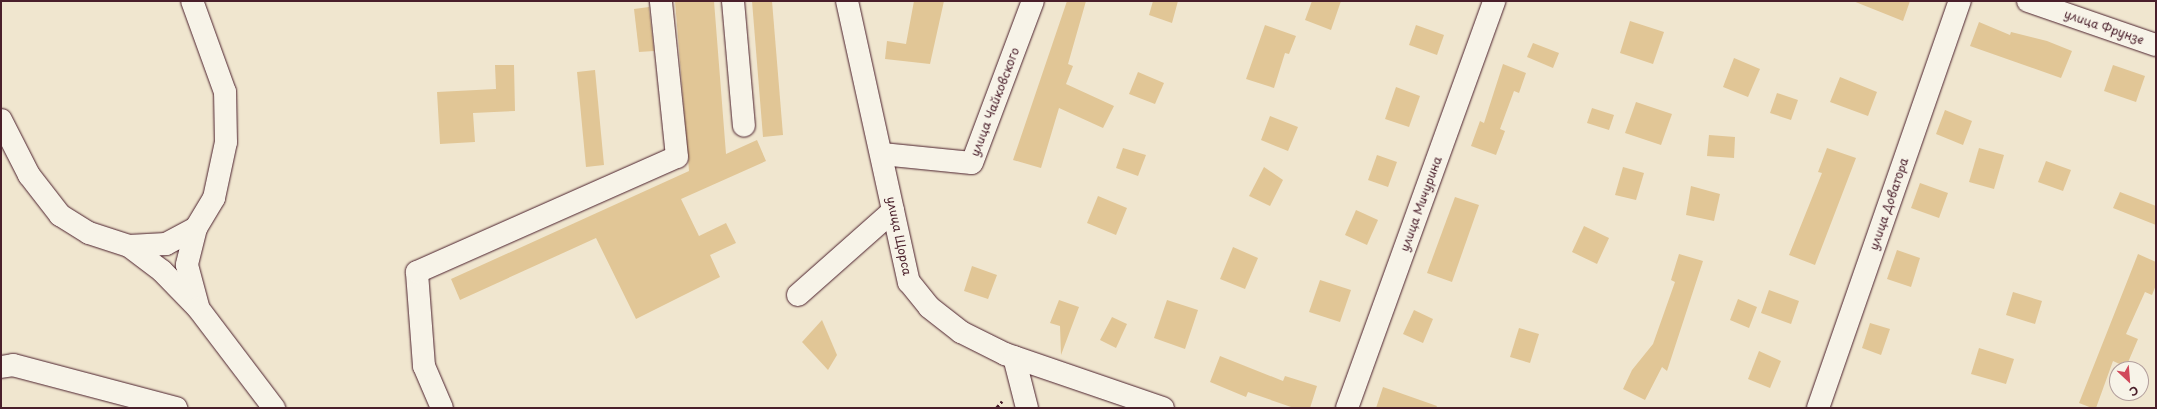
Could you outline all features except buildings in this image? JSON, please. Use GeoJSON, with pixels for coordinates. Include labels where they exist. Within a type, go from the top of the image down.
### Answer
{"type":"FeatureCollection","features":[{"type":"Feature","properties":{"kind":"street"},"geometry":{"type":"LineString","coordinates":[[192,1],[224,92],[226,142],[214,198],[196,228],[187,265],[198,308]]}},
{"type":"Feature","properties":{"kind":"street"},"geometry":{"type":"LineString","coordinates":[[442,408],[424,366],[417,272],[678,157],[661,1]]}},
{"type":"Feature","properties":{"kind":"street"},"geometry":{"type":"LineString","coordinates":[[733,1],[744,126]]}},
{"type":"Feature","properties":{"kind":"street","name":"улица Щорса"},"geometry":{"type":"LineString","coordinates":[[847,1],[882,154],[909,282],[929,307],[961,332],[1014,357],[1163,408]]}},
{"type":"Feature","properties":{"kind":"street","name":"улица Чайковского"},"geometry":{"type":"LineString","coordinates":[[882,154],[972,163],[1033,1]]}},
{"type":"Feature","properties":{"kind":"street","name":"улица Мичурина"},"geometry":{"type":"LineString","coordinates":[[1347,408],[1494,1]]}},
{"type":"Feature","properties":{"kind":"street","name":"улица Доватора"},"geometry":{"type":"LineString","coordinates":[[1818,408],[1960,1]]}},
{"type":"Feature","properties":{"kind":"street","name":"улица Фрунзе"},"geometry":{"type":"LineString","coordinates":[[2028,1],[2156,45]]}},
{"type":"Feature","properties":{"kind":"street"},"geometry":{"type":"LineString","coordinates":[[1,120],[29,175],[60,215],[89,233],[129,246],[162,271],[198,308],[274,408]]}},
{"type":"Feature","properties":{"kind":"street"},"geometry":{"type":"LineString","coordinates":[[798,295],[894,211]]}},
{"type":"Feature","properties":{"kind":"street"},"geometry":{"type":"LineString","coordinates":[[129,246],[166,244],[196,228]]}},
{"type":"Feature","properties":{"kind":"street"},"geometry":{"type":"LineString","coordinates":[[1014,357],[1027,408]]}},
{"type":"Feature","properties":{"kind":"street"},"geometry":{"type":"LineString","coordinates":[[1,367],[13,365],[176,408]]}},
{"type":"Feature","properties":{"kind":"street"},"geometry":{"type":"LineString","coordinates":[[256,384],[257,408]]}}]}
